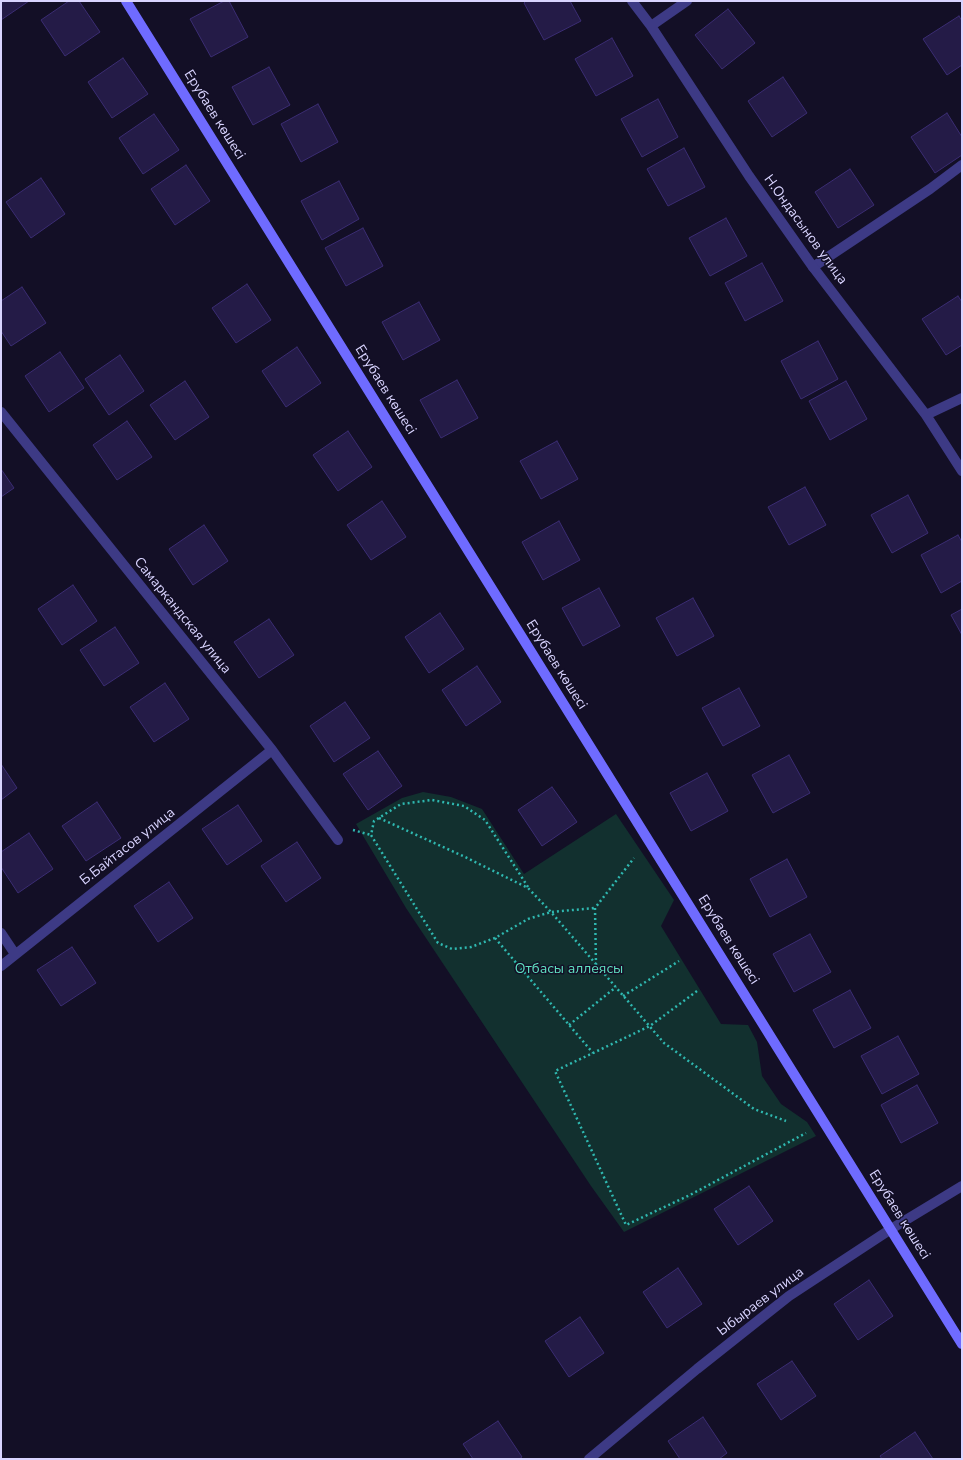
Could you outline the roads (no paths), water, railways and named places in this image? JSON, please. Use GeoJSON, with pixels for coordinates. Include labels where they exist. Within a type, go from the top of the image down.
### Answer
{"type":"FeatureCollection","features":[{"type":"Feature","properties":{"kind":"main road","name":"Ерубаев көшесі"},"geometry":{"type":"LineString","coordinates":[[126,1],[962,1344]]}},
{"type":"Feature","properties":{"kind":"street","name":"Н.Ондасынов улица"},"geometry":{"type":"LineString","coordinates":[[632,1],[651,26],[749,176],[813,267],[926,415],[962,471]]}},
{"type":"Feature","properties":{"kind":"street"},"geometry":{"type":"LineString","coordinates":[[651,26],[687,1]]}},
{"type":"Feature","properties":{"kind":"street"},"geometry":{"type":"LineString","coordinates":[[813,267],[930,189],[962,165]]}},
{"type":"Feature","properties":{"kind":"street"},"geometry":{"type":"LineString","coordinates":[[926,415],[962,398]]}},
{"type":"Feature","properties":{"kind":"street","name":"Самаркандская улица"},"geometry":{"type":"LineString","coordinates":[[1,412],[272,750],[338,840]]}},
{"type":"Feature","properties":{"kind":"street","name":"Б.Байтасов улица"},"geometry":{"type":"LineString","coordinates":[[1,966],[272,750]]}},
{"type":"Feature","properties":{"kind":"street"},"geometry":{"type":"LineString","coordinates":[[1,933],[15,954]]}},
{"type":"Feature","properties":{"kind":"street","name":"Ыбыраев улица"},"geometry":{"type":"LineString","coordinates":[[589,1459],[697,1369],[789,1296],[891,1229],[962,1186]]}},
{"type":"Feature","properties":{"kind":"park label","name":"Отбасы аллеясы"},"geometry":{"type":"Point","coordinates":[569,970]}}]}
